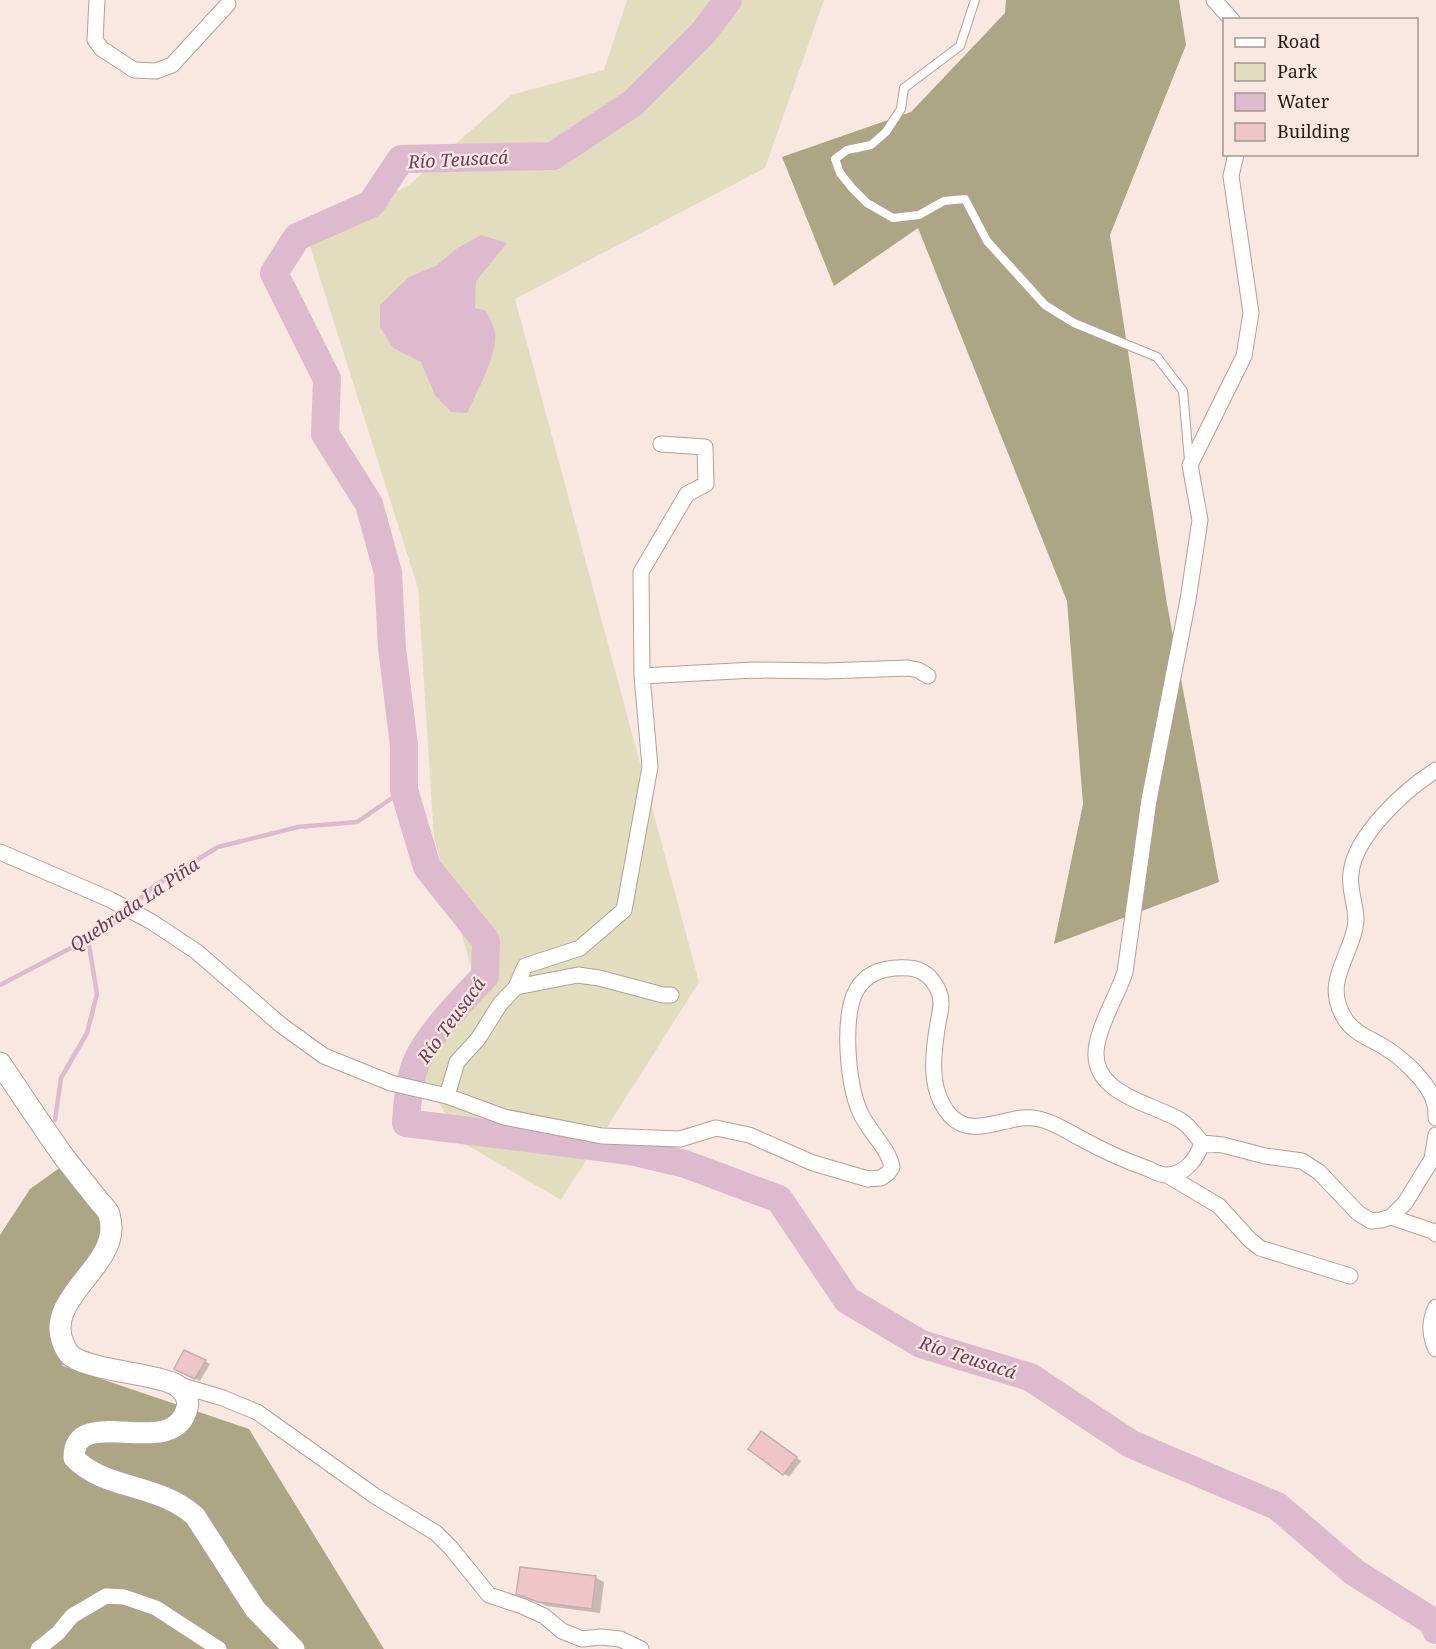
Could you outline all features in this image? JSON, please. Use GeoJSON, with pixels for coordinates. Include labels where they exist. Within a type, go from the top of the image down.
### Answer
{"type":"FeatureCollection","features":[{"type":"Feature","properties":{"kind":"street"},"geometry":{"type":"LineString","coordinates":[[97,0],[94,20],[95,40],[102,50],[134,70],[156,71],[172,65],[228,4]]}},
{"type":"Feature","properties":{"kind":"street"},"geometry":{"type":"LineString","coordinates":[[1214,0],[1230,18]]}},
{"type":"Feature","properties":{"kind":"street"},"geometry":{"type":"LineString","coordinates":[[1236,156],[1231,176],[1251,313],[1244,356],[1190,465],[1200,520],[1188,600],[1149,800],[1125,972],[1102,1024],[1095,1057],[1097,1067],[1108,1083],[1145,1106],[1182,1121],[1202,1143],[1224,1145],[1265,1156],[1302,1161],[1319,1172],[1358,1213],[1371,1221],[1391,1217],[1406,1203],[1432,1159],[1436,1134]]}},
{"type":"Feature","properties":{"kind":"street"},"geometry":{"type":"LineString","coordinates":[[447,1096],[457,1062],[478,1039],[500,1004],[516,987],[525,966],[580,948],[624,910],[650,768],[642,676],[641,572],[687,494],[706,484],[705,447],[661,444]]}},
{"type":"Feature","properties":{"kind":"street"},"geometry":{"type":"LineString","coordinates":[[642,676],[754,670],[826,671],[909,668],[928,676]]}},
{"type":"Feature","properties":{"kind":"street"},"geometry":{"type":"LineString","coordinates":[[1436,770],[1419,781],[1396,803],[1368,834],[1356,854],[1350,874],[1356,912],[1355,928],[1335,980],[1338,1003],[1344,1018],[1353,1029],[1395,1053],[1422,1080],[1435,1103],[1436,1118]]}},
{"type":"Feature","properties":{"kind":"street"},"geometry":{"type":"LineString","coordinates":[[0,852],[109,899],[152,922],[197,952],[281,1025],[324,1056],[391,1083],[447,1096],[504,1117],[602,1136],[680,1139],[716,1128],[729,1130],[749,1135],[813,1163],[868,1179],[880,1178],[892,1167],[891,1161],[859,1111],[849,1068],[847,1030],[850,1004],[855,990],[864,979],[870,976],[888,968],[922,970],[940,993],[941,1005],[933,1055],[936,1089],[939,1101],[951,1117],[963,1125],[978,1128],[1023,1117],[1039,1119],[1121,1160],[1167,1175],[1219,1206],[1260,1248],[1350,1276]]}},
{"type":"Feature","properties":{"kind":"street"},"geometry":{"type":"LineString","coordinates":[[516,987],[578,975],[671,995]]}},
{"type":"Feature","properties":{"kind":"street"},"geometry":{"type":"LineString","coordinates":[[0,1063],[63,1156],[109,1214],[111,1229],[108,1245],[62,1312],[59,1331],[70,1355],[85,1363],[174,1383],[223,1398],[257,1412],[375,1496],[436,1533],[489,1595],[544,1616],[562,1631],[582,1640],[601,1637],[620,1639],[641,1649]]}},
{"type":"Feature","properties":{"kind":"street"},"geometry":{"type":"LineString","coordinates":[[1167,1175],[1178,1172],[1192,1163],[1202,1143]]}},
{"type":"Feature","properties":{"kind":"street"},"geometry":{"type":"LineString","coordinates":[[1391,1217],[1436,1234]]}},
{"type":"Feature","properties":{"kind":"street"},"geometry":{"type":"LineString","coordinates":[[1436,1307],[1431,1317],[1431,1334],[1436,1349]]}},
{"type":"Feature","properties":{"kind":"street"},"geometry":{"type":"LineString","coordinates":[[174,1383],[187,1397],[188,1406],[183,1419],[174,1428],[164,1433],[95,1433],[77,1442],[74,1458],[91,1472],[158,1493],[182,1504],[195,1516],[255,1609],[294,1649]]}},
{"type":"Feature","properties":{"kind":"street"},"geometry":{"type":"LineString","coordinates":[[38,1649],[58,1633],[72,1616],[106,1596],[124,1597],[156,1608],[219,1649]]}},
{"type":"Feature","properties":{"kind":"lane"},"geometry":{"type":"LineString","coordinates":[[975,0],[960,46],[904,88],[901,109],[886,132],[871,145],[847,150],[836,159],[840,173],[867,203],[892,218],[919,214],[944,201],[965,199],[987,241],[1045,305],[1074,323],[1157,357],[1183,391],[1190,465]]}},
{"type":"Feature","properties":{"kind":"green space"},"geometry":{"type":"Polygon","coordinates":[[[627,0],[824,0],[765,168],[515,299],[699,982],[561,1200],[467,1145],[410,1060],[474,977],[434,838],[418,588],[307,237],[409,185],[511,95],[604,70],[627,0]]]}},
{"type":"Feature","properties":{"kind":"shaded area"},"geometry":{"type":"Polygon","coordinates":[[[1006,0],[1179,0],[1186,45],[1110,235],[1167,604],[1219,882],[1054,944],[1083,804],[1067,601],[918,228],[834,286],[782,157],[911,112],[1005,13],[1006,0]]]}},
{"type":"Feature","properties":{"kind":"shaded area"},"geometry":{"type":"Polygon","coordinates":[[[65,1164],[108,1216],[108,1242],[64,1300],[49,1331],[63,1366],[249,1429],[384,1649],[0,1649],[0,1235],[30,1189],[65,1164]]]}},
{"type":"Feature","properties":{"kind":"water"},"geometry":{"type":"Polygon","coordinates":[[[481,235],[507,243],[476,281],[475,308],[486,311],[495,333],[495,342],[486,374],[467,413],[451,412],[435,395],[421,362],[393,348],[380,327],[380,305],[409,277],[436,266],[456,249],[481,235]]]}},
{"type":"Feature","properties":{"kind":"building"},"geometry":{"type":"Polygon","coordinates":[[[184,1350],[206,1360],[195,1379],[174,1369],[184,1350]]]}},
{"type":"Feature","properties":{"kind":"building"},"geometry":{"type":"Polygon","coordinates":[[[761,1431],[797,1457],[783,1475],[748,1449],[761,1431]]]}},
{"type":"Feature","properties":{"kind":"building"},"geometry":{"type":"Polygon","coordinates":[[[520,1567],[596,1576],[592,1609],[538,1602],[516,1594],[520,1567]]]}},
{"type":"Feature","properties":{"kind":"waterway","name":"Río Teusacá"},"geometry":{"type":"LineString","coordinates":[[728,0],[703,33],[633,103],[553,156],[401,159],[371,204],[297,237],[274,273],[327,379],[325,434],[369,504],[388,573],[392,648],[404,746],[404,790],[427,867],[486,941],[485,976],[439,1026],[415,1066],[409,1090],[406,1123],[630,1151],[685,1164],[779,1199],[847,1300],[921,1344],[1030,1377],[1131,1444],[1277,1506],[1354,1572],[1433,1622],[1436,1630]]}},
{"type":"Feature","properties":{"kind":"waterway","name":"Quebrada La Piña"},"geometry":{"type":"LineString","coordinates":[[0,985],[88,939],[117,920],[154,886],[218,847],[298,827],[357,822],[404,790]]}},
{"type":"Feature","properties":{"kind":"waterway"},"geometry":{"type":"LineString","coordinates":[[55,1120],[61,1078],[87,1033],[97,994],[88,939]]}}]}
